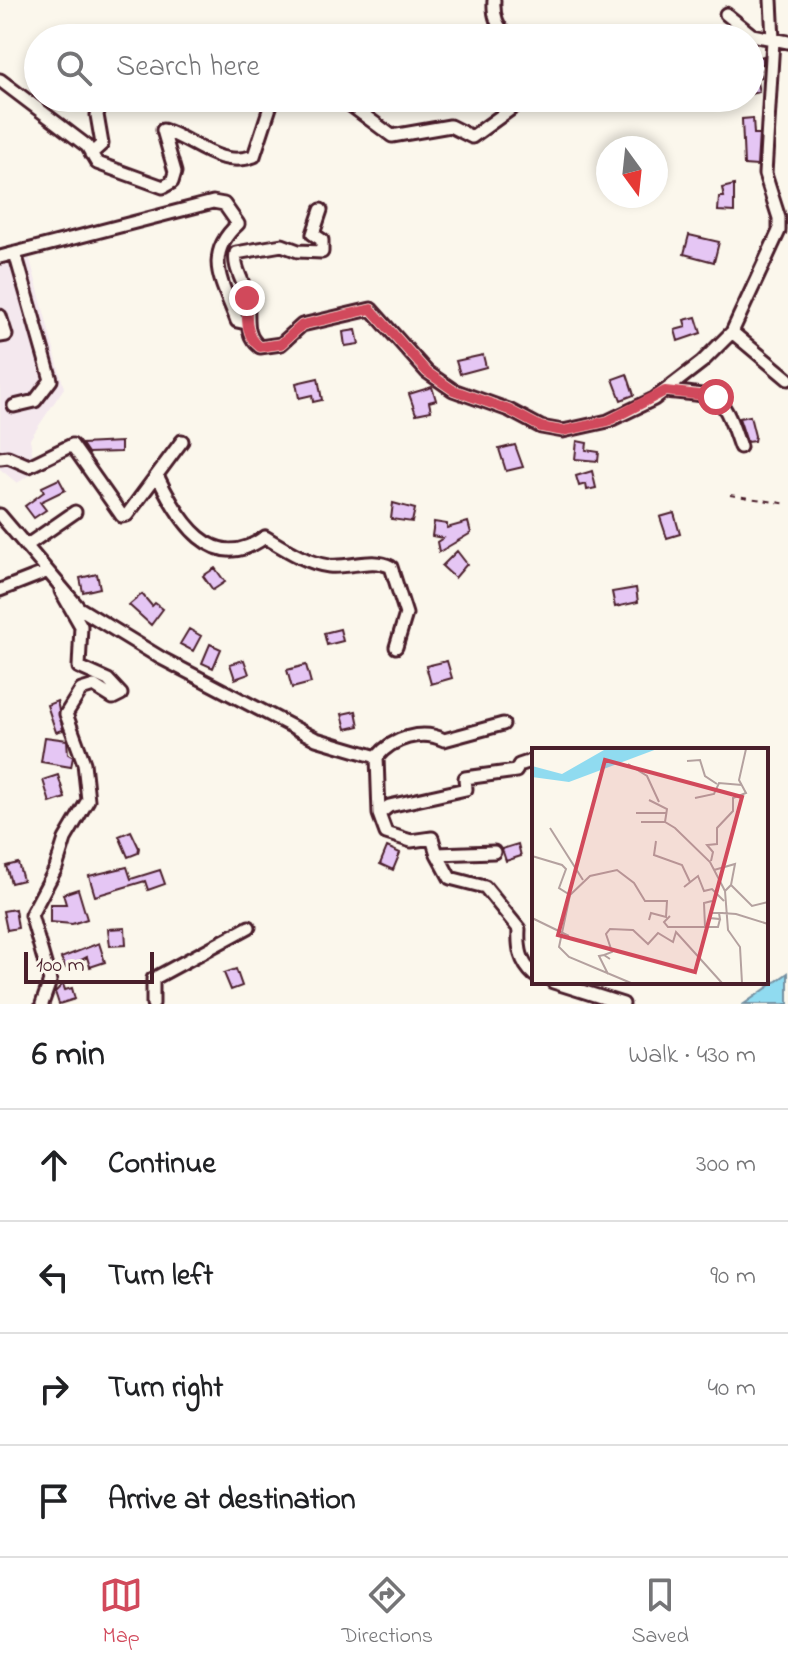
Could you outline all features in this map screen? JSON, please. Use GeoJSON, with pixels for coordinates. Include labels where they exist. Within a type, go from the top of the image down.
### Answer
{"type":"FeatureCollection","features":[{"type":"Feature","properties":{"kind":"street"},"geometry":{"type":"LineString","coordinates":[[494,0],[499,24]]}},
{"type":"Feature","properties":{"kind":"street"},"geometry":{"type":"LineString","coordinates":[[321,210],[313,234],[322,240],[322,252],[298,251],[282,245],[236,253],[234,262],[247,298],[246,323],[252,341],[260,347],[281,344],[302,325],[371,309],[427,372],[453,390],[509,410],[541,427],[563,431],[608,421],[665,391],[702,362],[732,332],[784,232],[765,174],[773,40],[771,0]]}},
{"type":"Feature","properties":{"kind":"street"},"geometry":{"type":"LineString","coordinates":[[726,14],[738,24]]}},
{"type":"Feature","properties":{"kind":"street"},"geometry":{"type":"LineString","coordinates":[[764,38],[788,42]]}},
{"type":"Feature","properties":{"kind":"street"},"geometry":{"type":"LineString","coordinates":[[0,80],[24,98]]}},
{"type":"Feature","properties":{"kind":"street"},"geometry":{"type":"LineString","coordinates":[[42,112],[87,146],[97,163],[163,187],[172,182],[175,172],[163,130],[183,136],[192,146],[213,155],[247,159],[254,156],[268,112]]}},
{"type":"Feature","properties":{"kind":"street"},"geometry":{"type":"LineString","coordinates":[[91,154],[102,144],[98,112]]}},
{"type":"Feature","properties":{"kind":"street"},"geometry":{"type":"LineString","coordinates":[[360,112],[392,136],[450,126],[472,137],[507,112]]}},
{"type":"Feature","properties":{"kind":"street"},"geometry":{"type":"LineString","coordinates":[[0,257],[213,202],[224,204],[238,224],[223,237],[215,260],[237,321],[246,323]]}},
{"type":"Feature","properties":{"kind":"street"},"geometry":{"type":"LineString","coordinates":[[14,406],[35,401],[51,380],[15,253]]}},
{"type":"Feature","properties":{"kind":"street"},"geometry":{"type":"LineString","coordinates":[[0,316],[6,335],[0,336]]}},
{"type":"Feature","properties":{"kind":"street"},"geometry":{"type":"LineString","coordinates":[[732,332],[788,379]]}},
{"type":"Feature","properties":{"kind":"street"},"geometry":{"type":"LineString","coordinates":[[665,391],[716,397],[727,408],[740,447]]}},
{"type":"Feature","properties":{"kind":"street"},"geometry":{"type":"LineString","coordinates":[[0,458],[8,457],[29,466],[72,445],[122,516],[182,441]]}},
{"type":"Feature","properties":{"kind":"street"},"geometry":{"type":"LineString","coordinates":[[157,475],[173,508],[211,547],[222,553],[253,546],[265,537],[295,555],[326,566],[380,561],[391,567],[406,614],[396,647]]}},
{"type":"Feature","properties":{"kind":"street"},"geometry":{"type":"LineString","coordinates":[[26,546],[75,512]]}},
{"type":"Feature","properties":{"kind":"street"},"geometry":{"type":"LineString","coordinates":[[0,515],[61,591],[79,608],[175,665],[316,739],[377,757]]}},
{"type":"Feature","properties":{"kind":"street"},"geometry":{"type":"LineString","coordinates":[[0,590],[46,572]]}},
{"type":"Feature","properties":{"kind":"street"},"geometry":{"type":"LineString","coordinates":[[42,1004],[50,981],[31,915],[56,868],[65,839],[88,800],[84,763],[66,714],[81,690],[94,686],[113,698],[121,694],[108,680],[79,667],[81,626],[61,591]]}},
{"type":"Feature","properties":{"kind":"street"},"geometry":{"type":"LineString","coordinates":[[503,724],[444,740],[433,734],[412,736],[387,745],[377,757],[379,814],[386,833],[411,841],[432,838],[450,878],[485,887],[519,929],[518,945],[523,965],[532,973]]}},
{"type":"Feature","properties":{"kind":"street"},"geometry":{"type":"LineString","coordinates":[[379,814],[389,806],[466,789],[465,778],[516,771],[519,765],[532,761]]}},
{"type":"Feature","properties":{"kind":"street"},"geometry":{"type":"LineString","coordinates":[[437,854],[494,852]]}},
{"type":"Feature","properties":{"kind":"street"},"geometry":{"type":"LineString","coordinates":[[153,1004],[153,979],[249,927]]}},
{"type":"Feature","properties":{"kind":"street"},"geometry":{"type":"LineString","coordinates":[[559,984],[623,1004]]}},
{"type":"Feature","properties":{"kind":"path"},"geometry":{"type":"LineString","coordinates":[[730,495],[788,504]]}},
{"type":"Feature","properties":{"kind":"shaded area"},"geometry":{"type":"Polygon","coordinates":[[[26,244],[64,388],[30,439],[33,458],[39,470],[17,483],[0,469],[0,251],[26,244]]]}},
{"type":"Feature","properties":{"kind":"water"},"geometry":{"type":"Polygon","coordinates":[[[788,973],[788,1004],[744,1004],[788,973]]]}},
{"type":"Feature","properties":{"kind":"building"},"geometry":{"type":"Polygon","coordinates":[[[753,118],[754,134],[759,134],[757,166],[744,165],[742,119],[753,118]]]}},
{"type":"Feature","properties":{"kind":"building"},"geometry":{"type":"Polygon","coordinates":[[[734,185],[734,212],[718,211],[719,197],[724,197],[722,188],[734,185]]]}},
{"type":"Feature","properties":{"kind":"building"},"geometry":{"type":"Polygon","coordinates":[[[689,235],[719,242],[714,262],[684,254],[689,235]]]}},
{"type":"Feature","properties":{"kind":"building"},"geometry":{"type":"Polygon","coordinates":[[[696,317],[701,333],[678,341],[675,330],[686,327],[684,320],[696,317]]]}},
{"type":"Feature","properties":{"kind":"building"},"geometry":{"type":"Polygon","coordinates":[[[356,330],[359,344],[345,346],[343,332],[356,330]]]}},
{"type":"Feature","properties":{"kind":"building"},"geometry":{"type":"Polygon","coordinates":[[[483,355],[486,367],[460,374],[456,361],[483,355]]]}},
{"type":"Feature","properties":{"kind":"building"},"geometry":{"type":"Polygon","coordinates":[[[627,374],[634,395],[621,400],[613,379],[627,374]]]}},
{"type":"Feature","properties":{"kind":"building"},"geometry":{"type":"Polygon","coordinates":[[[318,378],[322,400],[313,402],[312,395],[299,398],[296,383],[318,378]]]}},
{"type":"Feature","properties":{"kind":"building"},"geometry":{"type":"Polygon","coordinates":[[[432,387],[436,400],[429,402],[431,411],[416,414],[409,394],[432,387]]]}},
{"type":"Feature","properties":{"kind":"building"},"geometry":{"type":"Polygon","coordinates":[[[750,416],[755,436],[754,441],[747,442],[739,418],[750,416]]]}},
{"type":"Feature","properties":{"kind":"building"},"geometry":{"type":"Polygon","coordinates":[[[577,441],[587,443],[586,450],[599,452],[598,461],[575,459],[577,441]]]}},
{"type":"Feature","properties":{"kind":"building"},"geometry":{"type":"Polygon","coordinates":[[[121,442],[121,452],[88,453],[82,444],[121,442]]]}},
{"type":"Feature","properties":{"kind":"building"},"geometry":{"type":"Polygon","coordinates":[[[515,445],[523,467],[506,471],[499,449],[515,445]]]}},
{"type":"Feature","properties":{"kind":"building"},"geometry":{"type":"Polygon","coordinates":[[[592,471],[596,488],[587,490],[586,484],[579,486],[576,476],[592,471]]]}},
{"type":"Feature","properties":{"kind":"building"},"geometry":{"type":"Polygon","coordinates":[[[59,479],[65,490],[40,502],[46,510],[34,518],[25,506],[44,492],[42,487],[59,479]]]}},
{"type":"Feature","properties":{"kind":"building"},"geometry":{"type":"Polygon","coordinates":[[[393,503],[415,509],[412,522],[391,519],[393,503]]]}},
{"type":"Feature","properties":{"kind":"building"},"geometry":{"type":"Polygon","coordinates":[[[674,513],[680,534],[667,538],[660,517],[674,513]]]}},
{"type":"Feature","properties":{"kind":"building"},"geometry":{"type":"Polygon","coordinates":[[[434,522],[447,524],[447,528],[468,522],[471,533],[439,552],[437,542],[443,538],[432,536],[434,522]]]}},
{"type":"Feature","properties":{"kind":"building"},"geometry":{"type":"Polygon","coordinates":[[[457,551],[467,564],[455,578],[442,566],[457,551]]]}},
{"type":"Feature","properties":{"kind":"building"},"geometry":{"type":"Polygon","coordinates":[[[215,568],[225,582],[213,590],[203,576],[215,568]]]}},
{"type":"Feature","properties":{"kind":"building"},"geometry":{"type":"Polygon","coordinates":[[[97,574],[100,588],[83,592],[80,578],[97,574]]]}},
{"type":"Feature","properties":{"kind":"building"},"geometry":{"type":"Polygon","coordinates":[[[636,588],[638,602],[615,607],[612,592],[636,588]]]}},
{"type":"Feature","properties":{"kind":"building"},"geometry":{"type":"Polygon","coordinates":[[[142,594],[152,606],[155,603],[163,609],[151,625],[129,605],[142,594]]]}},
{"type":"Feature","properties":{"kind":"building"},"geometry":{"type":"Polygon","coordinates":[[[189,629],[201,636],[193,651],[180,644],[189,629]]]}},
{"type":"Feature","properties":{"kind":"building"},"geometry":{"type":"Polygon","coordinates":[[[340,629],[343,641],[327,645],[324,633],[340,629]]]}},
{"type":"Feature","properties":{"kind":"building"},"geometry":{"type":"Polygon","coordinates":[[[210,644],[221,649],[213,668],[202,663],[210,644]]]}},
{"type":"Feature","properties":{"kind":"building"},"geometry":{"type":"Polygon","coordinates":[[[244,660],[249,674],[235,679],[230,664],[244,660]]]}},
{"type":"Feature","properties":{"kind":"building"},"geometry":{"type":"Polygon","coordinates":[[[447,661],[452,678],[431,684],[426,666],[447,661]]]}},
{"type":"Feature","properties":{"kind":"building"},"geometry":{"type":"Polygon","coordinates":[[[306,665],[311,683],[292,688],[287,670],[306,665]]]}},
{"type":"Feature","properties":{"kind":"building"},"geometry":{"type":"Polygon","coordinates":[[[57,701],[63,730],[56,732],[47,705],[57,701]]]}},
{"type":"Feature","properties":{"kind":"building"},"geometry":{"type":"Polygon","coordinates":[[[356,711],[359,726],[346,729],[342,714],[356,711]]]}},
{"type":"Feature","properties":{"kind":"building"},"geometry":{"type":"Polygon","coordinates":[[[45,737],[67,740],[68,754],[73,757],[71,767],[41,762],[45,737]]]}},
{"type":"Feature","properties":{"kind":"building"},"geometry":{"type":"Polygon","coordinates":[[[58,775],[65,798],[50,803],[43,780],[58,775]]]}},
{"type":"Feature","properties":{"kind":"building"},"geometry":{"type":"Polygon","coordinates":[[[131,831],[139,848],[138,853],[128,857],[119,836],[131,831]]]}},
{"type":"Feature","properties":{"kind":"building"},"geometry":{"type":"Polygon","coordinates":[[[518,844],[521,856],[506,861],[502,849],[518,844]]]}},
{"type":"Feature","properties":{"kind":"building"},"geometry":{"type":"Polygon","coordinates":[[[387,847],[400,853],[393,870],[380,864],[387,847]]]}},
{"type":"Feature","properties":{"kind":"building"},"geometry":{"type":"Polygon","coordinates":[[[18,863],[23,880],[11,883],[6,866],[18,863]]]}},
{"type":"Feature","properties":{"kind":"building"},"geometry":{"type":"Polygon","coordinates":[[[127,867],[131,879],[160,870],[165,884],[148,890],[145,881],[95,896],[89,876],[127,867]]]}},
{"type":"Feature","properties":{"kind":"building"},"geometry":{"type":"Polygon","coordinates":[[[78,889],[87,919],[72,924],[50,922],[50,904],[66,904],[63,894],[78,889]]]}},
{"type":"Feature","properties":{"kind":"building"},"geometry":{"type":"Polygon","coordinates":[[[15,909],[18,928],[7,930],[3,911],[15,909]]]}},
{"type":"Feature","properties":{"kind":"building"},"geometry":{"type":"Polygon","coordinates":[[[125,928],[126,945],[110,946],[108,929],[125,928]]]}},
{"type":"Feature","properties":{"kind":"building"},"geometry":{"type":"Polygon","coordinates":[[[99,943],[105,962],[90,967],[87,957],[66,968],[61,958],[99,943]]]}},
{"type":"Feature","properties":{"kind":"building"},"geometry":{"type":"Polygon","coordinates":[[[236,969],[242,986],[231,990],[224,973],[236,969]]]}},
{"type":"Feature","properties":{"kind":"building"},"geometry":{"type":"Polygon","coordinates":[[[63,984],[65,990],[72,988],[75,999],[59,1004],[55,992],[63,984]]]}},
{"type":"Feature","properties":{"kind":"route"},"geometry":{"type":"LineString","coordinates":[[247,298],[246,323],[252,341],[260,347],[281,344],[302,325],[371,309],[427,372],[453,390],[509,410],[541,427],[563,431],[608,421],[665,391],[716,397]]}}]}
